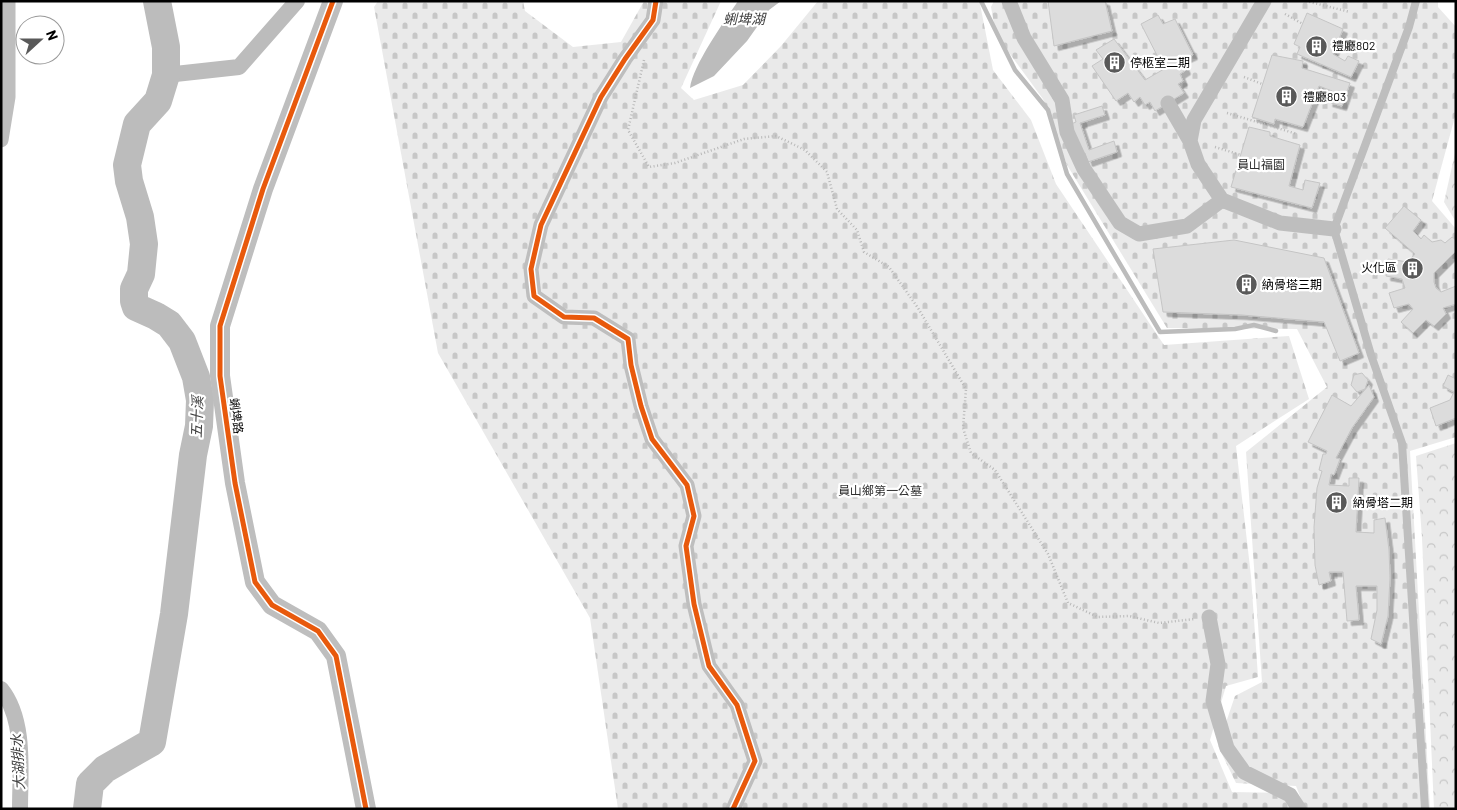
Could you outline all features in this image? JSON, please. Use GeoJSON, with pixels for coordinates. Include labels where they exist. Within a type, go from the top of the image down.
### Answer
{"type":"FeatureCollection","features":[{"type":"Feature","properties":{"kind":"street"},"geometry":{"type":"LineString","coordinates":[[1,140],[8,97],[8,1]]}},
{"type":"Feature","properties":{"kind":"street","name":"蜊埤路"},"geometry":{"type":"LineString","coordinates":[[333,1],[263,190],[220,326],[220,376],[235,483],[255,582],[272,604],[318,631],[336,656],[366,809]]}},
{"type":"Feature","properties":{"kind":"street"},"geometry":{"type":"LineString","coordinates":[[656,1],[653,20],[625,58],[601,97],[541,225],[531,269],[534,296],[564,317],[594,318],[628,339],[631,365],[641,406],[652,439],[687,485],[694,516],[686,546],[694,604],[709,666],[737,705],[755,761],[732,809]]}},
{"type":"Feature","properties":{"kind":"street"},"geometry":{"type":"LineString","coordinates":[[1009,1],[1024,38],[1062,100],[1067,132],[1084,169],[1120,223],[1139,234],[1187,226],[1222,200]]}},
{"type":"Feature","properties":{"kind":"street"},"geometry":{"type":"LineString","coordinates":[[1190,141],[1194,120],[1264,1]]}},
{"type":"Feature","properties":{"kind":"street"},"geometry":{"type":"LineString","coordinates":[[1168,103],[1190,141],[1198,164],[1222,200],[1280,223],[1334,229]]}},
{"type":"Feature","properties":{"kind":"street"},"geometry":{"type":"LineString","coordinates":[[1209,617],[1218,664],[1214,701],[1227,748],[1244,772],[1290,794],[1299,809]]}},
{"type":"Feature","properties":{"kind":"lane"},"geometry":{"type":"LineString","coordinates":[[1416,1],[1409,27],[1334,229],[1371,355],[1402,443],[1425,809]]}},
{"type":"Feature","properties":{"kind":"path"},"geometry":{"type":"LineString","coordinates":[[1306,1],[1350,12]]}},
{"type":"Feature","properties":{"kind":"path"},"geometry":{"type":"LineString","coordinates":[[1285,14],[1303,24]]}},
{"type":"Feature","properties":{"kind":"path"},"geometry":{"type":"LineString","coordinates":[[644,56],[628,130],[649,166],[675,163],[744,139],[776,136],[805,150],[826,172],[837,209],[857,230],[864,252],[889,268],[918,308],[966,389],[963,428],[971,453],[995,470],[1048,554],[1068,603],[1098,617],[1129,616],[1159,623],[1209,617]]}},
{"type":"Feature","properties":{"kind":"path"},"geometry":{"type":"LineString","coordinates":[[1244,77],[1262,84]]}},
{"type":"Feature","properties":{"kind":"path"},"geometry":{"type":"LineString","coordinates":[[1227,113],[1297,134]]}},
{"type":"Feature","properties":{"kind":"path"},"geometry":{"type":"LineString","coordinates":[[1215,147],[1241,155]]}},
{"type":"Feature","properties":{"kind":"green space","name":"員山鄉第一公墓"},"geometry":{"type":"Polygon","coordinates":[[[378,1],[523,1],[525,11],[573,47],[621,42],[644,1],[721,1],[681,88],[694,100],[743,85],[781,46],[818,1],[982,1],[980,4],[993,70],[1031,120],[1056,184],[1164,345],[1289,336],[1309,399],[1236,446],[1251,576],[1258,677],[1226,686],[1210,740],[1232,792],[1281,793],[1290,809],[618,809],[590,618],[438,353],[374,7],[378,1]]]}},
{"type":"Feature","properties":{"kind":"green space","name":"員山福園"},"geometry":{"type":"Polygon","coordinates":[[[994,1],[1438,1],[1438,7],[1456,27],[1456,113],[1432,201],[1456,229],[1456,437],[1410,451],[1430,809],[1305,809],[1296,786],[1236,783],[1218,746],[1235,696],[1262,682],[1246,452],[1327,387],[1297,329],[1167,328],[1067,165],[1043,99],[996,35],[991,7],[994,1]]]}},
{"type":"Feature","properties":{"kind":"green space"},"geometry":{"type":"Polygon","coordinates":[[[1456,149],[1456,222],[1444,202],[1456,149]]]}},
{"type":"Feature","properties":{"kind":"green space"},"geometry":{"type":"Polygon","coordinates":[[[1456,443],[1456,809],[1434,809],[1422,538],[1416,456],[1456,443]]]}},
{"type":"Feature","properties":{"kind":"water","name":"蜊埤湖"},"geometry":{"type":"Polygon","coordinates":[[[738,1],[781,1],[769,10],[747,41],[714,76],[690,88],[692,79],[703,56],[738,1]]]}},
{"type":"Feature","properties":{"kind":"building"},"geometry":{"type":"Polygon","coordinates":[[[1048,1],[1105,1],[1112,31],[1054,46],[1048,1]]]}},
{"type":"Feature","properties":{"kind":"building","name":"禮廳802"},"geometry":{"type":"Polygon","coordinates":[[[1307,13],[1343,29],[1333,54],[1345,61],[1348,56],[1359,61],[1351,77],[1297,54],[1300,47],[1294,44],[1307,13]]]}},
{"type":"Feature","properties":{"kind":"building","name":"停柩室二期"},"geometry":{"type":"Polygon","coordinates":[[[1158,15],[1163,24],[1175,19],[1193,55],[1182,60],[1186,70],[1180,74],[1183,81],[1178,84],[1184,93],[1155,111],[1150,102],[1145,105],[1140,97],[1134,102],[1128,93],[1116,101],[1092,66],[1103,59],[1096,50],[1114,39],[1145,80],[1164,69],[1141,24],[1158,15]]]}},
{"type":"Feature","properties":{"kind":"building","name":"禮廳803"},"geometry":{"type":"Polygon","coordinates":[[[1272,55],[1303,61],[1302,68],[1350,83],[1342,106],[1328,102],[1332,91],[1319,86],[1303,127],[1275,119],[1274,124],[1252,117],[1272,55]]]}},
{"type":"Feature","properties":{"kind":"building"},"geometry":{"type":"Polygon","coordinates":[[[1102,106],[1105,115],[1080,123],[1089,150],[1114,141],[1117,152],[1088,162],[1085,153],[1081,154],[1071,124],[1076,122],[1074,115],[1102,106]]]}},
{"type":"Feature","properties":{"kind":"building"},"geometry":{"type":"Polygon","coordinates":[[[1249,127],[1270,132],[1270,136],[1300,145],[1289,186],[1303,190],[1305,180],[1320,183],[1312,208],[1231,187],[1249,127]]]}},
{"type":"Feature","properties":{"kind":"building","name":"火化區"},"geometry":{"type":"Polygon","coordinates":[[[1404,206],[1421,220],[1413,231],[1421,239],[1424,235],[1432,242],[1441,240],[1445,243],[1452,237],[1456,240],[1456,251],[1434,273],[1434,282],[1436,288],[1441,292],[1456,286],[1456,304],[1443,308],[1446,314],[1434,326],[1426,320],[1413,333],[1401,322],[1413,309],[1409,304],[1394,308],[1389,293],[1405,288],[1402,279],[1386,276],[1388,259],[1408,262],[1415,254],[1385,228],[1404,206]]]}},
{"type":"Feature","properties":{"kind":"building","name":"納骨塔三期"},"geometry":{"type":"Polygon","coordinates":[[[1234,240],[1324,258],[1359,353],[1340,361],[1324,322],[1242,315],[1163,312],[1153,249],[1234,240]]]}},
{"type":"Feature","properties":{"kind":"building"},"geometry":{"type":"Polygon","coordinates":[[[1362,373],[1368,380],[1365,389],[1357,392],[1351,385],[1354,375],[1362,373]]]}},
{"type":"Feature","properties":{"kind":"building"},"geometry":{"type":"Polygon","coordinates":[[[1448,375],[1456,379],[1456,418],[1436,426],[1430,408],[1450,400],[1454,392],[1443,386],[1448,375]]]}},
{"type":"Feature","properties":{"kind":"building","name":"納骨塔二期"},"geometry":{"type":"Polygon","coordinates":[[[1369,385],[1374,397],[1352,428],[1336,458],[1340,459],[1334,475],[1331,474],[1329,485],[1349,486],[1349,478],[1359,478],[1356,532],[1374,533],[1374,520],[1385,518],[1390,578],[1388,616],[1381,644],[1371,639],[1377,610],[1377,586],[1356,586],[1359,620],[1347,621],[1343,572],[1329,572],[1331,581],[1319,585],[1315,565],[1314,527],[1317,488],[1322,471],[1319,470],[1323,454],[1326,454],[1327,451],[1308,442],[1332,395],[1351,406],[1369,385]]]}},
{"type":"Feature","properties":{"kind":"waterway","name":"五十溪"},"geometry":{"type":"LineString","coordinates":[[87,809],[90,784],[105,769],[152,742],[174,614],[193,455],[199,426],[200,400],[196,377],[182,341],[169,324],[136,307],[134,301],[134,289],[141,274],[144,244],[140,217],[129,181],[127,165],[137,124],[158,101],[166,75],[166,47],[157,1]]}},
{"type":"Feature","properties":{"kind":"waterway"},"geometry":{"type":"LineString","coordinates":[[166,75],[239,67],[297,1]]}},
{"type":"Feature","properties":{"kind":"waterway"},"geometry":{"type":"LineString","coordinates":[[981,1],[1015,70],[1048,110],[1067,174],[1160,332],[1235,329],[1254,325],[1276,331]]}},
{"type":"Feature","properties":{"kind":"waterway","name":"大湖排水"},"geometry":{"type":"LineString","coordinates":[[1,689],[15,716],[18,731],[21,763],[20,809]]}},
{"type":"Feature","properties":{"kind":"cycle path"},"geometry":{"type":"LineString","coordinates":[[333,1],[263,189],[220,326],[220,376],[235,483],[255,582],[272,605],[318,631],[336,656],[366,809]]}},
{"type":"Feature","properties":{"kind":"cycle path"},"geometry":{"type":"LineString","coordinates":[[656,1],[653,20],[601,97],[541,225],[531,269],[534,296],[564,317],[594,318],[628,339],[631,365],[641,406],[652,439],[687,485],[694,516],[686,546],[694,604],[709,666],[737,705],[755,761],[733,809]]}},
{"type":"Feature","properties":{"kind":"place","name":"禮廳802"},"geometry":{"type":"Point","coordinates":[1316,46]}},
{"type":"Feature","properties":{"kind":"place","name":"停柩室二期"},"geometry":{"type":"Point","coordinates":[1114,63]}},
{"type":"Feature","properties":{"kind":"place","name":"禮廳803"},"geometry":{"type":"Point","coordinates":[1287,97]}},
{"type":"Feature","properties":{"kind":"place","name":"火化區"},"geometry":{"type":"Point","coordinates":[1413,268]}},
{"type":"Feature","properties":{"kind":"place","name":"納骨塔三期"},"geometry":{"type":"Point","coordinates":[1246,285]}},
{"type":"Feature","properties":{"kind":"place","name":"納骨塔二期"},"geometry":{"type":"Point","coordinates":[1337,503]}}]}
